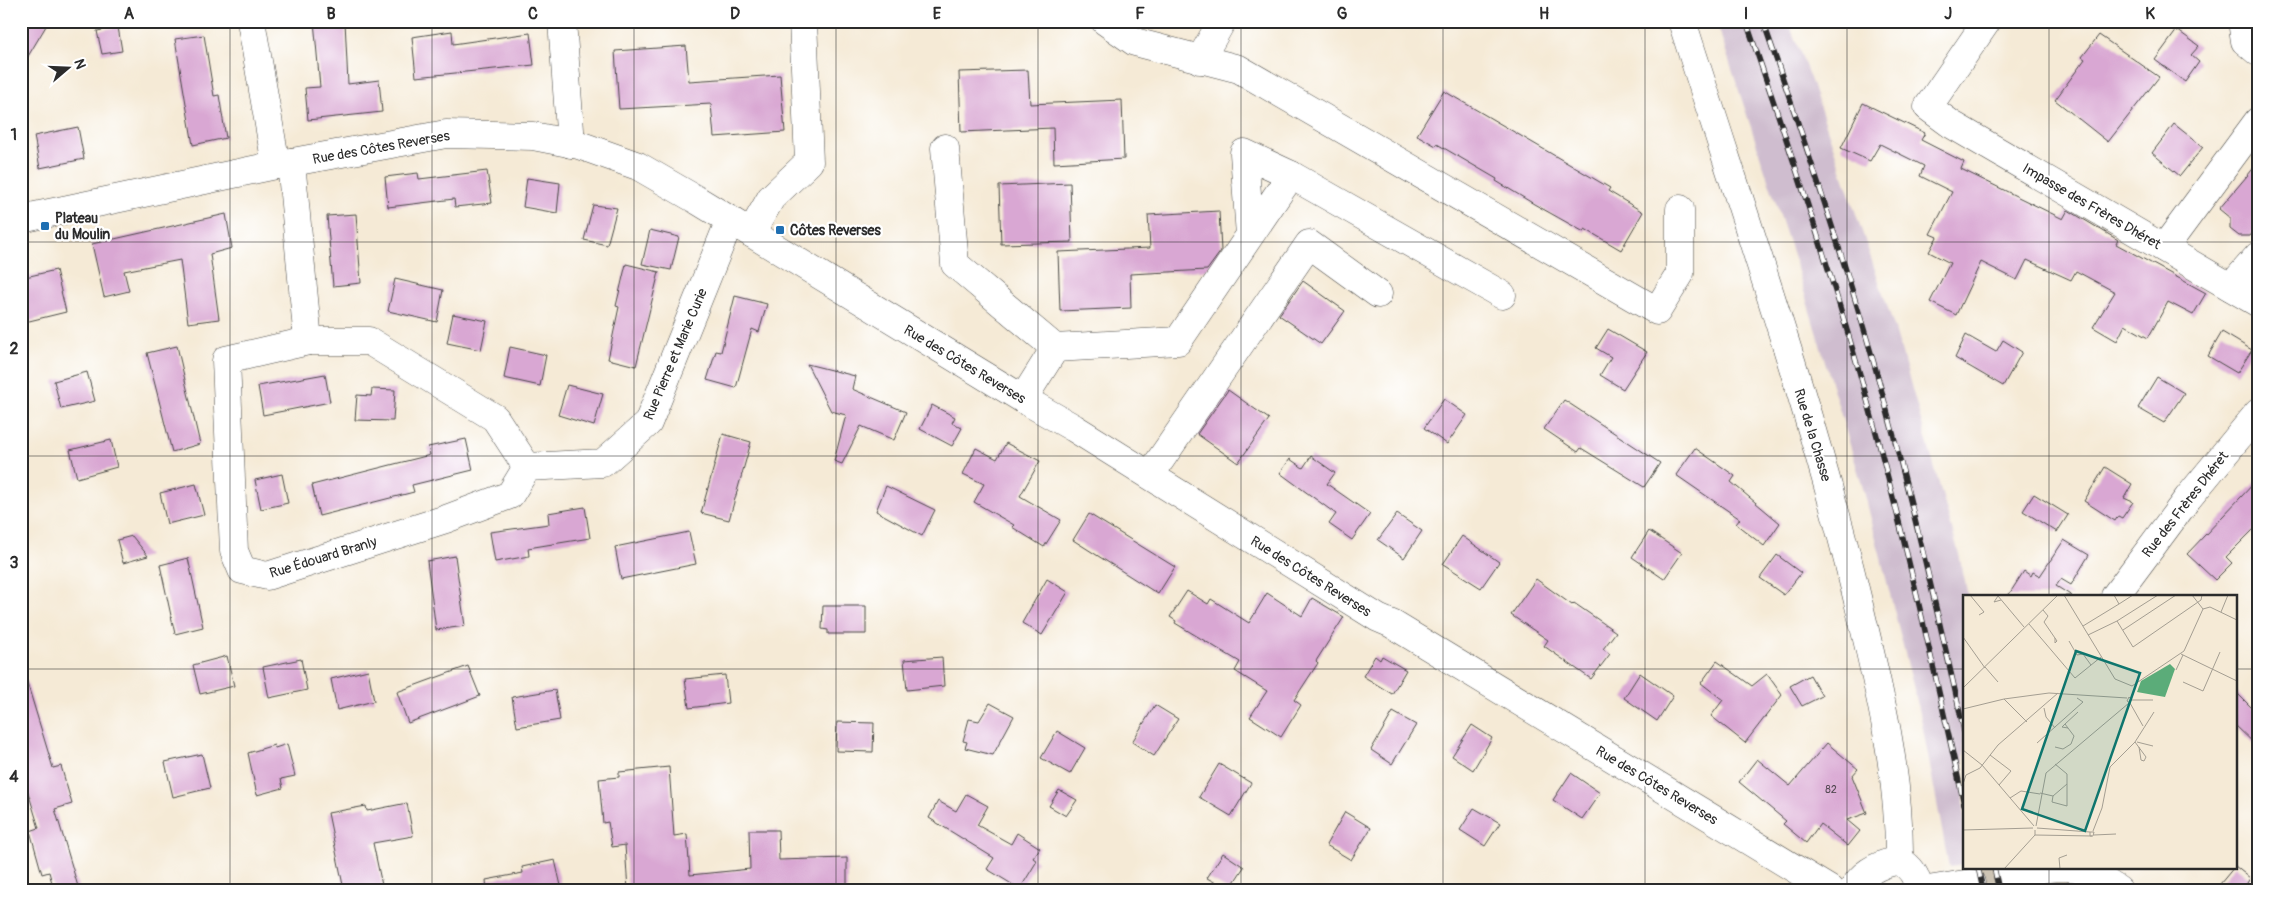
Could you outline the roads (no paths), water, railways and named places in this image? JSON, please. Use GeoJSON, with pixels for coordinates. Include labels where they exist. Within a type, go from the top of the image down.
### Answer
{"type":"FeatureCollection","features":[{"type":"Feature","properties":{"kind":"street"},"geometry":{"type":"LineString","coordinates":[[251,21],[284,163],[295,183],[308,341],[369,341],[494,418],[527,467]]}},
{"type":"Feature","properties":{"kind":"street"},"geometry":{"type":"LineString","coordinates":[[562,21],[571,144]]}},
{"type":"Feature","properties":{"kind":"street","name":"Rue Pierre et Marie Curie"},"geometry":{"type":"LineString","coordinates":[[527,467],[603,463],[648,423],[741,226],[809,162],[803,21]]}},
{"type":"Feature","properties":{"kind":"street"},"geometry":{"type":"LineString","coordinates":[[1104,21],[1135,42],[1239,69],[1657,311],[1680,274],[1680,209]]}},
{"type":"Feature","properties":{"kind":"street"},"geometry":{"type":"LineString","coordinates":[[1200,60],[1222,21]]}},
{"type":"Feature","properties":{"kind":"street","name":"Rue de la Chasse"},"geometry":{"type":"LineString","coordinates":[[1682,21],[1802,398],[1839,522],[1870,647],[1890,747],[1899,830],[1899,860]]}},
{"type":"Feature","properties":{"kind":"street","name":"Impasse des Frères Dhéret"},"geometry":{"type":"LineString","coordinates":[[1987,21],[1928,106],[1951,124],[2258,303]]}},
{"type":"Feature","properties":{"kind":"street"},"geometry":{"type":"LineString","coordinates":[[2242,21],[2245,41],[2258,52]]}},
{"type":"Feature","properties":{"kind":"street"},"geometry":{"type":"LineString","coordinates":[[2164,248],[2258,121]]}},
{"type":"Feature","properties":{"kind":"street","name":"Rue des Côtes Reverses"},"geometry":{"type":"LineString","coordinates":[[21,219],[284,163],[446,134],[532,136],[571,144],[638,166],[741,226],[1023,400],[1074,428],[1378,618],[1392,624],[1830,890]]}},
{"type":"Feature","properties":{"kind":"street"},"geometry":{"type":"LineString","coordinates":[[945,148],[955,264],[1055,348],[1178,341],[1291,175]]}},
{"type":"Feature","properties":{"kind":"street"},"geometry":{"type":"LineString","coordinates":[[1250,235],[1244,153],[1291,175],[1502,295]]}},
{"type":"Feature","properties":{"kind":"street"},"geometry":{"type":"LineString","coordinates":[[1150,475],[1309,244],[1378,294]]}},
{"type":"Feature","properties":{"kind":"street"},"geometry":{"type":"LineString","coordinates":[[2231,287],[2258,256]]}},
{"type":"Feature","properties":{"kind":"street","name":"Rue Édouard Branly"},"geometry":{"type":"LineString","coordinates":[[308,341],[226,360],[234,551],[242,570],[267,576],[446,519],[510,495],[527,467]]}},
{"type":"Feature","properties":{"kind":"street"},"geometry":{"type":"LineString","coordinates":[[1023,400],[1055,348]]}},
{"type":"Feature","properties":{"kind":"street","name":"Rue des Frères Dhéret"},"geometry":{"type":"LineString","coordinates":[[2116,595],[2188,498],[2258,413]]}},
{"type":"Feature","properties":{"kind":"street"},"geometry":{"type":"LineString","coordinates":[[1853,890],[1868,872],[1882,864],[1899,860],[1911,867],[1918,880],[1918,890]]}},
{"type":"Feature","properties":{"kind":"street"},"geometry":{"type":"LineString","coordinates":[[2008,877],[2042,869],[2076,868],[2095,876],[2118,890]]}},
{"type":"Feature","properties":{"kind":"street"},"geometry":{"type":"LineString","coordinates":[[1928,890],[1971,883]]}},
{"type":"Feature","properties":{"kind":"tunnel"},"geometry":{"type":"LineString","coordinates":[[1971,883],[2008,877]]}},
{"type":"Feature","properties":{"kind":"railway"},"geometry":{"type":"LineString","coordinates":[[1746,21],[1819,239],[1874,425],[1915,587],[1963,800]]}},
{"type":"Feature","properties":{"kind":"railway"},"geometry":{"type":"LineString","coordinates":[[1763,21],[1822,194],[1875,367],[1922,548],[1963,727]]}},
{"type":"Feature","properties":{"kind":"railway"},"geometry":{"type":"LineString","coordinates":[[1978,868],[1983,890]]}},
{"type":"Feature","properties":{"kind":"railway"},"geometry":{"type":"LineString","coordinates":[[1994,868],[1999,890]]}},
{"type":"Feature","properties":{"kind":"place","name":"Plateau du Moulin"},"geometry":{"type":"Point","coordinates":[45,226]}},
{"type":"Feature","properties":{"kind":"place","name":"Côtes Reverses"},"geometry":{"type":"Point","coordinates":[780,230]}}]}
